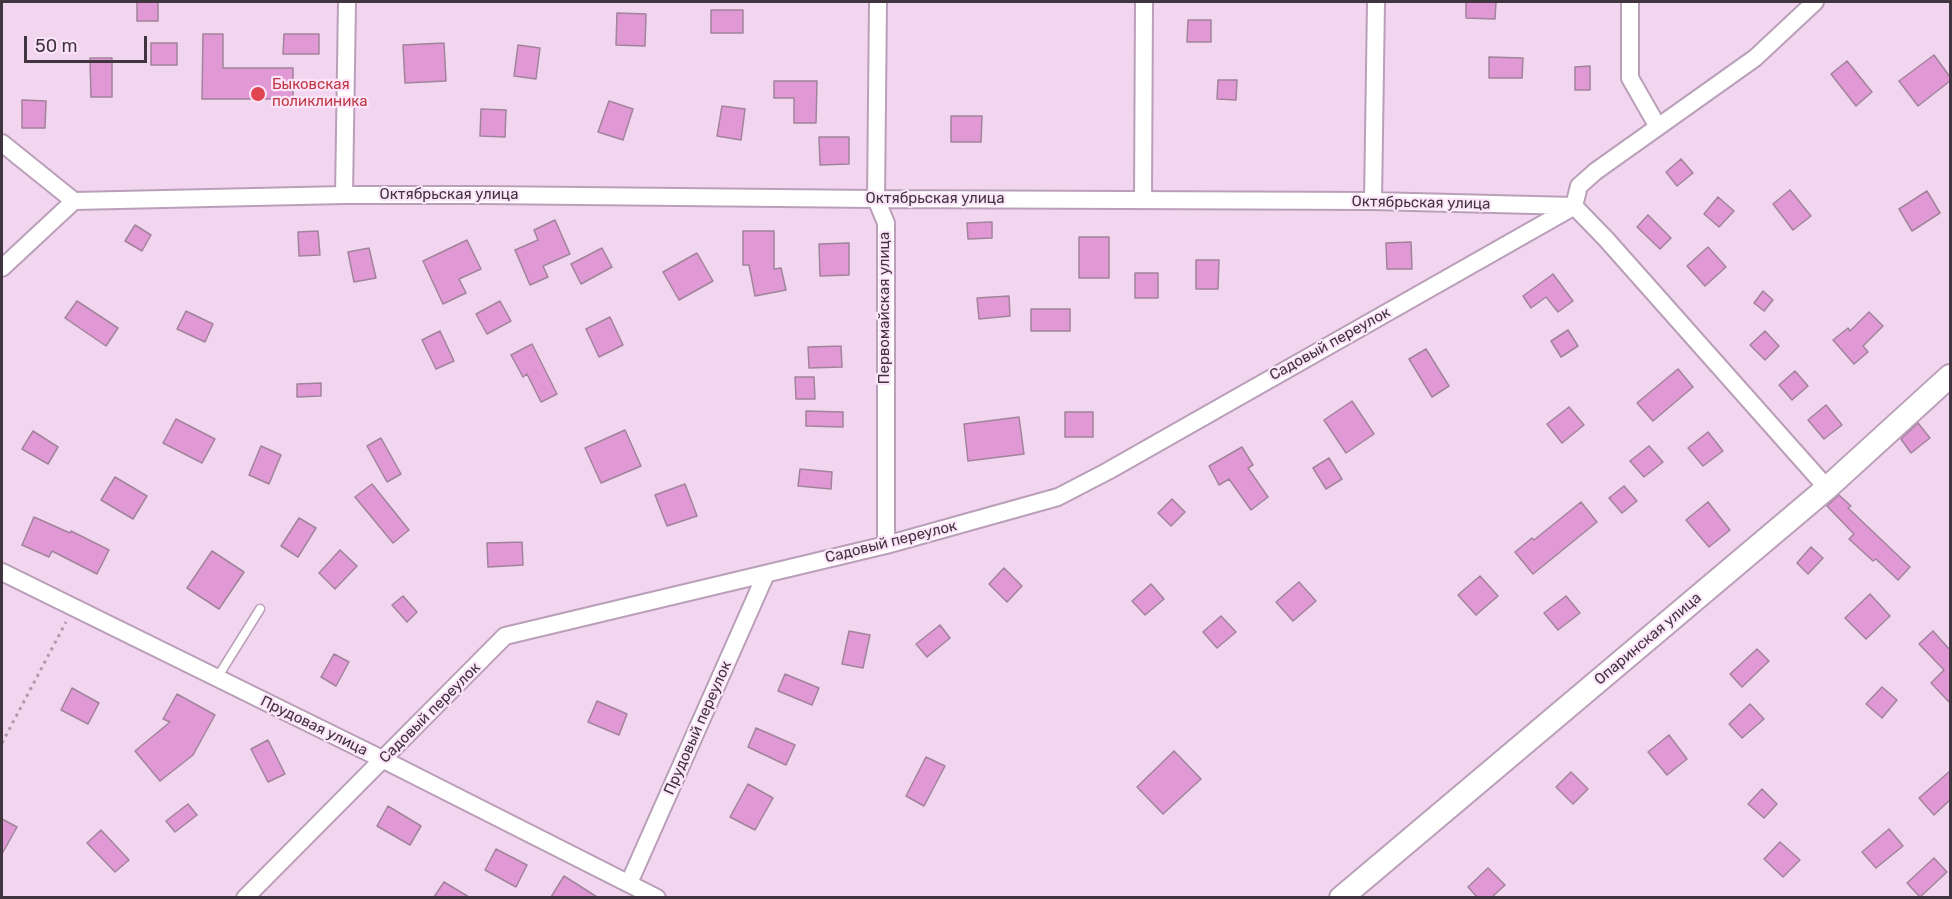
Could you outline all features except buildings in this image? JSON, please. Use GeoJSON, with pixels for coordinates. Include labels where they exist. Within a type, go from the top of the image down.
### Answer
{"type":"FeatureCollection","features":[{"type":"Feature","properties":{"kind":"main road","name":"Опаринская улица"},"geometry":{"type":"LineString","coordinates":[[1341,897],[1827,488],[1950,376]]}},
{"type":"Feature","properties":{"kind":"street"},"geometry":{"type":"LineString","coordinates":[[344,195],[347,2]]}},
{"type":"Feature","properties":{"kind":"street","name":"Первомайская улица"},"geometry":{"type":"LineString","coordinates":[[878,2],[876,199],[886,223],[886,545]]}},
{"type":"Feature","properties":{"kind":"street"},"geometry":{"type":"LineString","coordinates":[[1143,199],[1144,2]]}},
{"type":"Feature","properties":{"kind":"street"},"geometry":{"type":"LineString","coordinates":[[1373,201],[1376,2]]}},
{"type":"Feature","properties":{"kind":"street"},"geometry":{"type":"LineString","coordinates":[[1630,2],[1630,78],[1658,127]]}},
{"type":"Feature","properties":{"kind":"street"},"geometry":{"type":"LineString","coordinates":[[1815,2],[1755,58],[1596,171],[1579,186],[1574,206],[1827,488]]}},
{"type":"Feature","properties":{"kind":"street"},"geometry":{"type":"LineString","coordinates":[[2,143],[74,201],[2,268]]}},
{"type":"Feature","properties":{"kind":"street","name":"Октябрьская улица"},"geometry":{"type":"LineString","coordinates":[[74,201],[344,195],[481,195],[1373,201],[1574,206]]}},
{"type":"Feature","properties":{"kind":"street","name":"Садовый переулок"},"geometry":{"type":"LineString","coordinates":[[245,897],[506,636],[886,545],[1058,497],[1108,471],[1574,206]]}},
{"type":"Feature","properties":{"kind":"street","name":"Прудовая улица"},"geometry":{"type":"LineString","coordinates":[[2,572],[657,897]]}},
{"type":"Feature","properties":{"kind":"street","name":"Прудовый переулок"},"geometry":{"type":"LineString","coordinates":[[629,883],[766,574]]}},
{"type":"Feature","properties":{"kind":"lane"},"geometry":{"type":"LineString","coordinates":[[217,678],[260,609]]}},
{"type":"Feature","properties":{"kind":"path"},"geometry":{"type":"LineString","coordinates":[[2,743],[74,607]]}},
{"type":"Feature","properties":{"kind":"place","name":"Быковская поликлиника"},"geometry":{"type":"Point","coordinates":[258,94]}}]}
